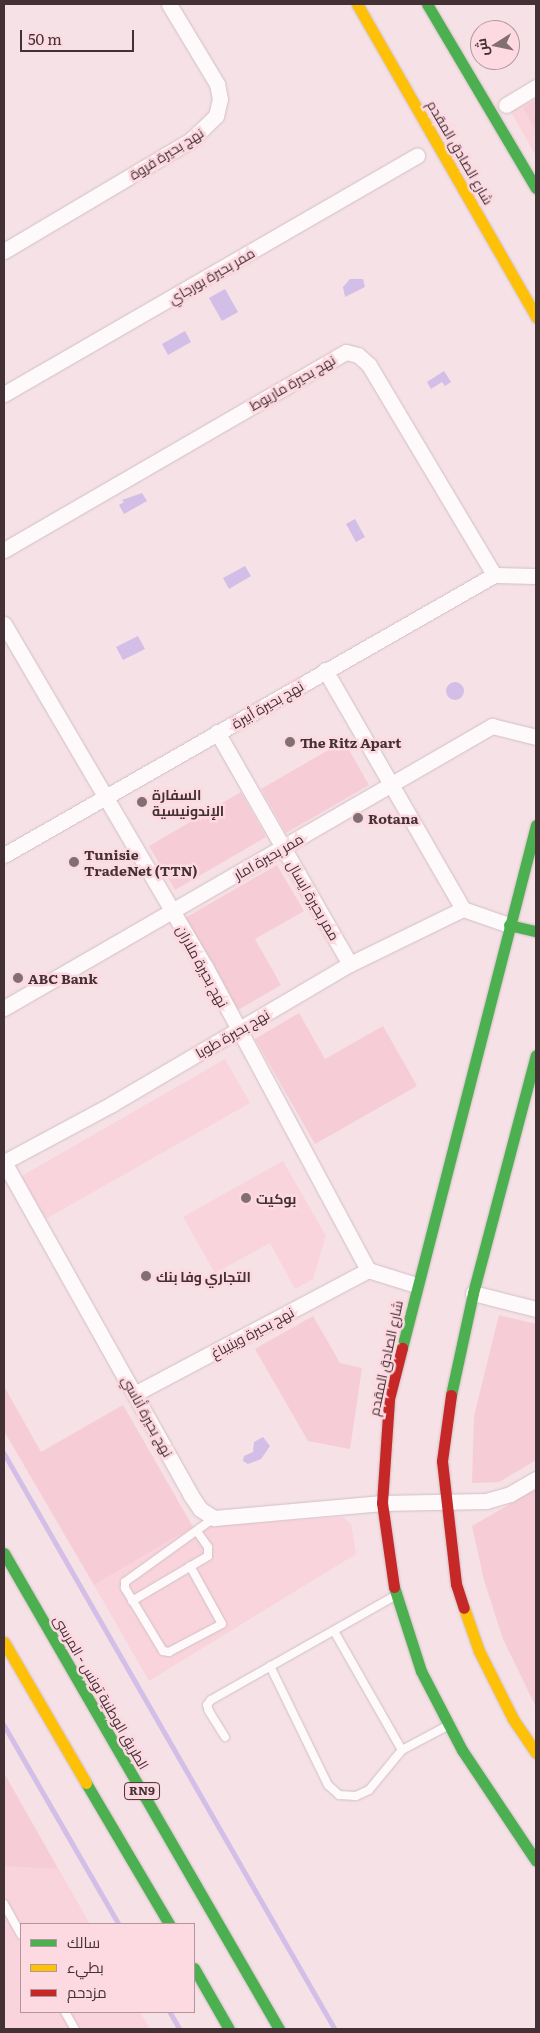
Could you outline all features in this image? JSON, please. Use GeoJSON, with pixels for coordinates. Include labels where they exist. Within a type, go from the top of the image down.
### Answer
{"type":"FeatureCollection","features":[{"type":"Feature","properties":{"kind":"main road","name":"شارع الصادق المقدم"},"geometry":{"type":"LineString","coordinates":[[357,4],[440,143],[536,317]]}},
{"type":"Feature","properties":{"kind":"main road"},"geometry":{"type":"LineString","coordinates":[[426,4],[532,172],[536,188]]}},
{"type":"Feature","properties":{"kind":"main road","name":"شارع الصادق المقدم"},"geometry":{"type":"LineString","coordinates":[[536,825],[509,925],[479,1054],[416,1285],[389,1399],[382,1503],[395,1596],[421,1671],[462,1750],[536,1861]]}},
{"type":"Feature","properties":{"kind":"main road"},"geometry":{"type":"LineString","coordinates":[[509,925],[536,932]]}},
{"type":"Feature","properties":{"kind":"main road"},"geometry":{"type":"LineString","coordinates":[[536,1055],[473,1293],[450,1402],[442,1461],[456,1584],[479,1652],[513,1719],[536,1753]]}},
{"type":"Feature","properties":{"kind":"main road","name":"الطريق الوطنية تونس - المرسى"},"geometry":{"type":"LineString","coordinates":[[4,1553],[279,2029]]}},
{"type":"Feature","properties":{"kind":"main road"},"geometry":{"type":"LineString","coordinates":[[4,1642],[168,1923]]}},
{"type":"Feature","properties":{"kind":"main road"},"geometry":{"type":"LineString","coordinates":[[195,1970],[229,2029]]}},
{"type":"Feature","properties":{"kind":"street","name":"نهج بحيرة فروة"},"geometry":{"type":"LineString","coordinates":[[4,251],[191,140],[216,116],[220,99],[217,84],[168,4]]}},
{"type":"Feature","properties":{"kind":"street"},"geometry":{"type":"LineString","coordinates":[[506,105],[536,88]]}},
{"type":"Feature","properties":{"kind":"street","name":"ممر بحيرة بورجاي"},"geometry":{"type":"LineString","coordinates":[[4,394],[417,156]]}},
{"type":"Feature","properties":{"kind":"street","name":"نهج بحيرة ماريوط"},"geometry":{"type":"LineString","coordinates":[[4,550],[346,352],[358,355],[369,365],[494,575]]}},
{"type":"Feature","properties":{"kind":"street"},"geometry":{"type":"LineString","coordinates":[[494,575],[536,576]]}},
{"type":"Feature","properties":{"kind":"street","name":"نهج بحيرة أبيرة"},"geometry":{"type":"LineString","coordinates":[[4,855],[494,575]]}},
{"type":"Feature","properties":{"kind":"street","name":"نهج بحيرة ملاران"},"geometry":{"type":"LineString","coordinates":[[4,624],[238,1029],[368,1270]]}},
{"type":"Feature","properties":{"kind":"street"},"geometry":{"type":"LineString","coordinates":[[325,670],[390,786],[463,909],[509,925]]}},
{"type":"Feature","properties":{"kind":"street","name":"ممر بحيرة امار"},"geometry":{"type":"LineString","coordinates":[[4,1008],[492,726],[536,738]]}},
{"type":"Feature","properties":{"kind":"street","name":"ممر بحيرة ايسال"},"geometry":{"type":"LineString","coordinates":[[217,732],[350,964]]}},
{"type":"Feature","properties":{"kind":"street","name":"نهج بحيرة طوبا"},"geometry":{"type":"LineString","coordinates":[[4,1162],[112,1104],[350,964],[463,909]]}},
{"type":"Feature","properties":{"kind":"street","name":"نهج بحيرة أناسي"},"geometry":{"type":"LineString","coordinates":[[4,1162],[136,1393],[190,1494],[200,1509],[214,1518]]}},
{"type":"Feature","properties":{"kind":"street"},"geometry":{"type":"LineString","coordinates":[[368,1270],[416,1285]]}},
{"type":"Feature","properties":{"kind":"street","name":"نهج بحيرة وينيباغ"},"geometry":{"type":"LineString","coordinates":[[136,1393],[368,1270]]}},
{"type":"Feature","properties":{"kind":"street"},"geometry":{"type":"LineString","coordinates":[[473,1293],[536,1309]]}},
{"type":"Feature","properties":{"kind":"street"},"geometry":{"type":"LineString","coordinates":[[214,1518],[382,1503],[498,1499],[536,1479]]}},
{"type":"Feature","properties":{"kind":"lane"},"geometry":{"type":"LineString","coordinates":[[190,1566],[220,1617],[219,1628],[169,1652],[163,1651],[125,1588],[130,1576],[214,1518]]}},
{"type":"Feature","properties":{"kind":"lane"},"geometry":{"type":"LineString","coordinates":[[132,1601],[190,1566],[209,1552],[197,1531]]}},
{"type":"Feature","properties":{"kind":"lane"},"geometry":{"type":"LineString","coordinates":[[225,1737],[209,1711],[207,1705],[211,1700],[395,1596]]}},
{"type":"Feature","properties":{"kind":"lane"},"geometry":{"type":"LineString","coordinates":[[334,1631],[402,1750]]}},
{"type":"Feature","properties":{"kind":"lane"},"geometry":{"type":"LineString","coordinates":[[270,1666],[328,1785],[339,1795],[356,1796],[369,1790],[402,1750],[449,1725]]}},
{"type":"Feature","properties":{"kind":"lane"},"geometry":{"type":"LineString","coordinates":[[4,1904],[20,1933]]}},
{"type":"Feature","properties":{"kind":"lane"},"geometry":{"type":"LineString","coordinates":[[66,2013],[75,2029]]}},
{"type":"Feature","properties":{"kind":"shaded area"},"geometry":{"type":"Polygon","coordinates":[[[536,98],[536,156],[511,112],[536,98]]]}},
{"type":"Feature","properties":{"kind":"shaded area"},"geometry":{"type":"Polygon","coordinates":[[[536,100],[536,132],[523,108],[536,100]]]}},
{"type":"Feature","properties":{"kind":"shaded area"},"geometry":{"type":"Polygon","coordinates":[[[350,279],[363,279],[365,287],[345,297],[343,287],[350,279]]]}},
{"type":"Feature","properties":{"kind":"shaded area"},"geometry":{"type":"Polygon","coordinates":[[[225,289],[238,312],[222,321],[209,298],[225,289]]]}},
{"type":"Feature","properties":{"kind":"shaded area"},"geometry":{"type":"Polygon","coordinates":[[[185,331],[191,342],[168,355],[162,344],[185,331]]]}},
{"type":"Feature","properties":{"kind":"shaded area"},"geometry":{"type":"Polygon","coordinates":[[[444,371],[451,382],[445,386],[442,382],[431,389],[427,382],[444,371]]]}},
{"type":"Feature","properties":{"kind":"shaded area"},"geometry":{"type":"Polygon","coordinates":[[[142,493],[147,501],[124,514],[119,505],[124,502],[122,500],[142,493]]]}},
{"type":"Feature","properties":{"kind":"shaded area"},"geometry":{"type":"Polygon","coordinates":[[[355,519],[365,537],[356,542],[346,524],[355,519]]]}},
{"type":"Feature","properties":{"kind":"shaded area"},"geometry":{"type":"Polygon","coordinates":[[[245,566],[251,576],[229,589],[223,578],[245,566]]]}},
{"type":"Feature","properties":{"kind":"shaded area"},"geometry":{"type":"Polygon","coordinates":[[[138,636],[145,649],[123,660],[116,647],[138,636]]]}},
{"type":"Feature","properties":{"kind":"shaded area"},"geometry":{"type":"Polygon","coordinates":[[[451,682],[459,682],[464,687],[462,698],[451,700],[446,695],[446,687],[451,682]]]}},
{"type":"Feature","properties":{"kind":"shaded area"},"geometry":{"type":"Polygon","coordinates":[[[344,741],[369,785],[286,833],[261,789],[344,741]]]}},
{"type":"Feature","properties":{"kind":"shaded area"},"geometry":{"type":"Polygon","coordinates":[[[241,792],[266,837],[175,890],[149,846],[241,792]]]}},
{"type":"Feature","properties":{"kind":"shaded area"},"geometry":{"type":"Polygon","coordinates":[[[277,865],[304,911],[255,939],[281,985],[238,1010],[185,918],[277,865]]]}},
{"type":"Feature","properties":{"kind":"shaded area"},"geometry":{"type":"Polygon","coordinates":[[[299,1013],[325,1059],[383,1026],[417,1086],[315,1144],[255,1039],[299,1013]]]}},
{"type":"Feature","properties":{"kind":"shaded area"},"geometry":{"type":"Polygon","coordinates":[[[225,1059],[250,1103],[44,1220],[20,1177],[225,1059]]]}},
{"type":"Feature","properties":{"kind":"shaded area"},"geometry":{"type":"Polygon","coordinates":[[[283,1161],[326,1236],[313,1279],[295,1289],[270,1243],[215,1273],[183,1217],[283,1161]]]}},
{"type":"Feature","properties":{"kind":"shaded area"},"geometry":{"type":"Polygon","coordinates":[[[499,1315],[536,1324],[536,1460],[499,1482],[472,1483],[474,1416],[499,1315]]]}},
{"type":"Feature","properties":{"kind":"shaded area"},"geometry":{"type":"Polygon","coordinates":[[[313,1316],[340,1363],[362,1368],[350,1449],[308,1441],[255,1349],[313,1316]]]}},
{"type":"Feature","properties":{"kind":"shaded area"},"geometry":{"type":"Polygon","coordinates":[[[4,1386],[41,1452],[123,1405],[193,1527],[94,1585],[4,1431],[4,1386]]]}},
{"type":"Feature","properties":{"kind":"shaded area"},"geometry":{"type":"Polygon","coordinates":[[[263,1437],[270,1446],[261,1459],[248,1464],[243,1461],[244,1456],[253,1452],[254,1442],[263,1437]]]}},
{"type":"Feature","properties":{"kind":"shaded area"},"geometry":{"type":"Polygon","coordinates":[[[536,1489],[536,1707],[503,1639],[484,1580],[472,1526],[536,1489]]]}},
{"type":"Feature","properties":{"kind":"shaded area"},"geometry":{"type":"Polygon","coordinates":[[[343,1517],[351,1524],[356,1554],[149,1681],[94,1585],[193,1527],[343,1517]]]}},
{"type":"Feature","properties":{"kind":"shaded area"},"geometry":{"type":"Polygon","coordinates":[[[4,1773],[89,1923],[20,1923],[20,2013],[141,2013],[150,2029],[4,2029],[4,1773]]]}},
{"type":"Feature","properties":{"kind":"shaded area"},"geometry":{"type":"Polygon","coordinates":[[[4,1773],[58,1869],[4,1866],[4,1773]]]}},
{"type":"Feature","properties":{"kind":"waterway"},"geometry":{"type":"LineString","coordinates":[[4,1453],[335,2029]]}},
{"type":"Feature","properties":{"kind":"waterway"},"geometry":{"type":"LineString","coordinates":[[4,1725],[118,1923]]}},
{"type":"Feature","properties":{"kind":"waterway"},"geometry":{"type":"LineString","coordinates":[[171,2013],[180,2029]]}},
{"type":"Feature","properties":{"kind":"traffic: fast"},"geometry":{"type":"LineString","coordinates":[[427,4],[536,188]]}},
{"type":"Feature","properties":{"kind":"traffic: fast"},"geometry":{"type":"LineString","coordinates":[[402,1348],[536,825]]}},
{"type":"Feature","properties":{"kind":"traffic: fast"},"geometry":{"type":"LineString","coordinates":[[509,925],[536,931]]}},
{"type":"Feature","properties":{"kind":"traffic: fast"},"geometry":{"type":"LineString","coordinates":[[451,1395],[473,1293],[536,1055]]}},
{"type":"Feature","properties":{"kind":"traffic: fast"},"geometry":{"type":"LineString","coordinates":[[4,1553],[279,2029]]}},
{"type":"Feature","properties":{"kind":"traffic: fast"},"geometry":{"type":"LineString","coordinates":[[394,1587],[421,1671],[462,1750],[536,1861]]}},
{"type":"Feature","properties":{"kind":"traffic: fast"},"geometry":{"type":"LineString","coordinates":[[86,1783],[168,1923]]}},
{"type":"Feature","properties":{"kind":"traffic: fast"},"geometry":{"type":"LineString","coordinates":[[195,1970],[229,2029]]}},
{"type":"Feature","properties":{"kind":"traffic: slow"},"geometry":{"type":"LineString","coordinates":[[357,4],[536,317]]}},
{"type":"Feature","properties":{"kind":"traffic: slow"},"geometry":{"type":"LineString","coordinates":[[464,1608],[479,1651],[513,1719],[536,1753]]}},
{"type":"Feature","properties":{"kind":"traffic: slow"},"geometry":{"type":"LineString","coordinates":[[4,1642],[86,1783]]}},
{"type":"Feature","properties":{"kind":"traffic: jam"},"geometry":{"type":"LineString","coordinates":[[394,1587],[382,1503],[389,1399],[402,1348]]}},
{"type":"Feature","properties":{"kind":"traffic: jam"},"geometry":{"type":"LineString","coordinates":[[451,1395],[442,1461],[456,1584],[464,1608]]}},
{"type":"Feature","properties":{"kind":"place","name":"The Ritz Apart"},"geometry":{"type":"Point","coordinates":[290,742]}},
{"type":"Feature","properties":{"kind":"place","name":"السفارة الإندونيسية"},"geometry":{"type":"Point","coordinates":[142,802]}},
{"type":"Feature","properties":{"kind":"place","name":"Rotana"},"geometry":{"type":"Point","coordinates":[358,818]}},
{"type":"Feature","properties":{"kind":"place","name":"Tunisie TradeNet (TTN)"},"geometry":{"type":"Point","coordinates":[74,862]}},
{"type":"Feature","properties":{"kind":"place","name":"ABC Bank"},"geometry":{"type":"Point","coordinates":[18,978]}},
{"type":"Feature","properties":{"kind":"place","name":"بوكيت"},"geometry":{"type":"Point","coordinates":[246,1198]}},
{"type":"Feature","properties":{"kind":"place","name":"التجاري وفا بنك"},"geometry":{"type":"Point","coordinates":[146,1276]}}]}
